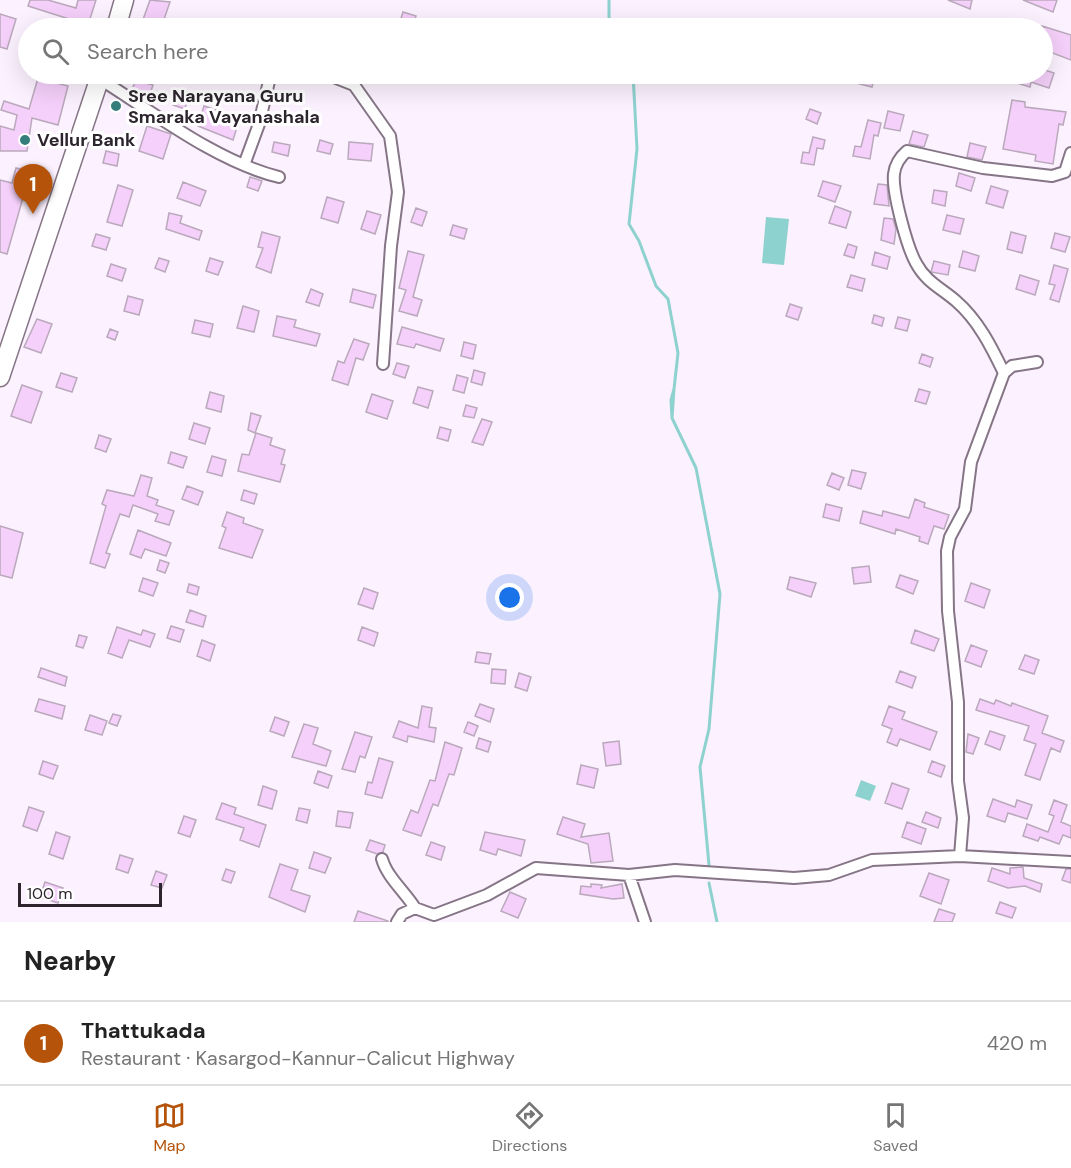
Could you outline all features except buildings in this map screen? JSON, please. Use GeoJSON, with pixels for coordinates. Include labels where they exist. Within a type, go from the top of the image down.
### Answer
{"type":"FeatureCollection","features":[{"type":"Feature","properties":{"kind":"highway"},"geometry":{"type":"LineString","coordinates":[[119,18],[124,0]]}},
{"type":"Feature","properties":{"kind":"highway"},"geometry":{"type":"LineString","coordinates":[[0,377],[6,339],[97,84]]}},
{"type":"Feature","properties":{"kind":"street"},"geometry":{"type":"LineString","coordinates":[[113,84],[256,172],[279,177]]}},
{"type":"Feature","properties":{"kind":"street"},"geometry":{"type":"LineString","coordinates":[[244,165],[259,124],[268,84]]}},
{"type":"Feature","properties":{"kind":"street"},"geometry":{"type":"LineString","coordinates":[[351,84],[390,136],[398,192],[391,246],[383,364]]}},
{"type":"Feature","properties":{"kind":"street"},"geometry":{"type":"LineString","coordinates":[[1004,373],[973,318],[954,299],[933,285],[916,264],[904,232],[894,175],[900,157],[907,151],[983,168],[1052,176],[1065,172],[1071,153]]}},
{"type":"Feature","properties":{"kind":"street"},"geometry":{"type":"LineString","coordinates":[[960,856],[963,818],[958,781],[958,702],[948,611],[947,551],[950,537],[965,509],[971,462],[1004,373],[1012,366],[1037,362]]}},
{"type":"Feature","properties":{"kind":"street"},"geometry":{"type":"LineString","coordinates":[[382,860],[384,867],[404,890],[415,908],[434,915],[487,895],[536,868],[629,875],[675,870],[794,878],[829,874],[872,860],[960,856],[1071,862]]}},
{"type":"Feature","properties":{"kind":"street"},"geometry":{"type":"LineString","coordinates":[[629,875],[645,922]]}},
{"type":"Feature","properties":{"kind":"street"},"geometry":{"type":"LineString","coordinates":[[397,922],[402,914],[415,908]]}},
{"type":"Feature","properties":{"kind":"shaded area"},"geometry":{"type":"Polygon","coordinates":[[[766,217],[789,219],[784,265],[762,263],[766,217]]]}},
{"type":"Feature","properties":{"kind":"shaded area"},"geometry":{"type":"Polygon","coordinates":[[[861,780],[876,786],[870,801],[855,796],[861,780]]]}},
{"type":"Feature","properties":{"kind":"waterway"},"geometry":{"type":"LineString","coordinates":[[609,0],[609,18]]}},
{"type":"Feature","properties":{"kind":"waterway"},"geometry":{"type":"LineString","coordinates":[[634,84],[637,149],[629,224],[639,241],[656,286],[668,299],[678,353],[674,389]]}},
{"type":"Feature","properties":{"kind":"waterway"},"geometry":{"type":"LineString","coordinates":[[672,418],[674,389],[671,400],[672,418],[696,468],[720,594],[709,729],[700,767],[709,865]]}},
{"type":"Feature","properties":{"kind":"waterway"},"geometry":{"type":"LineString","coordinates":[[709,883],[717,922]]}},
{"type":"Feature","properties":{"kind":"place","name":"Sree Narayana Guru Smaraka Vayanashala"},"geometry":{"type":"Point","coordinates":[116,106]}},
{"type":"Feature","properties":{"kind":"place","name":"Vellur Bank"},"geometry":{"type":"Point","coordinates":[25,140]}},
{"type":"Feature","properties":{"kind":"place","name":"Thattukada"},"geometry":{"type":"Point","coordinates":[33,214]}}]}
